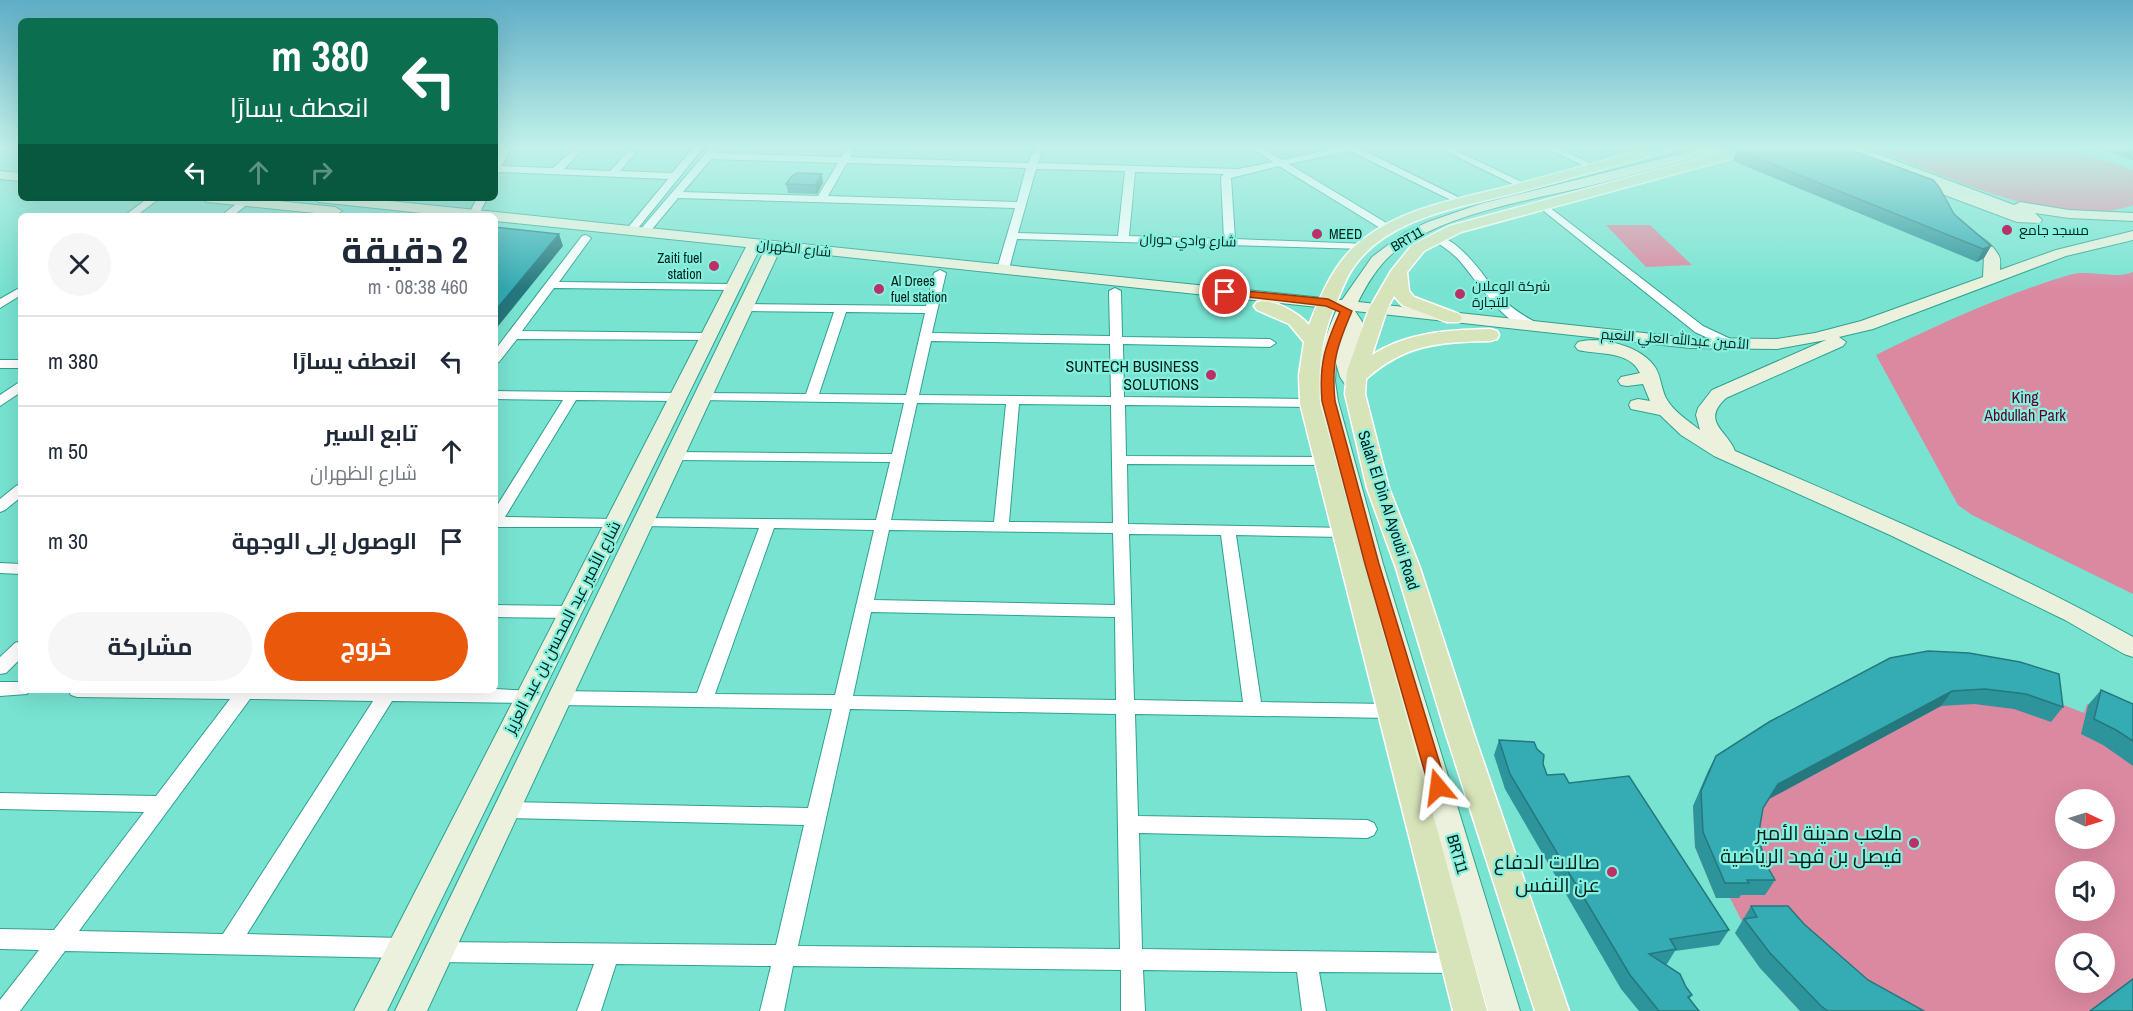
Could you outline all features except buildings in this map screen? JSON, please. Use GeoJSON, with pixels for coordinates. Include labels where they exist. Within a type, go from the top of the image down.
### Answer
{"type":"FeatureCollection","features":[{"type":"Feature","properties":{"kind":"main road","name":"Salah El Din Al Ayoubi Road"},"geometry":{"type":"LineString","coordinates":[[1489,195],[1428,211],[1389,229],[1364,246],[1348,263],[1349,312],[1356,402],[1378,488],[1408,568],[1460,734],[1552,1011]]}},
{"type":"Feature","properties":{"kind":"main road","name":"BRT11"},"geometry":{"type":"LineString","coordinates":[[1504,1011],[1372,564],[1329,401],[1326,374],[1332,345],[1376,260],[1387,250],[1418,231],[1456,217],[1536,195]]}},
{"type":"Feature","properties":{"kind":"main road","name":"Salah El Din Al Ayoubi Road"},"geometry":{"type":"LineString","coordinates":[[1470,1011],[1310,403],[1309,375],[1313,340],[1399,271],[1411,253],[1435,237],[1455,229],[1583,195]]}},
{"type":"Feature","properties":{"kind":"main road"},"geometry":{"type":"LineString","coordinates":[[1943,195],[1951,216],[1993,256],[1995,263],[1990,279]]}},
{"type":"Feature","properties":{"kind":"main road"},"geometry":{"type":"LineString","coordinates":[[1957,195],[2022,219],[2035,220],[1978,195]]}},
{"type":"Feature","properties":{"kind":"main road"},"geometry":{"type":"LineString","coordinates":[[1984,195],[2034,209],[2102,217],[2133,215]]}},
{"type":"Feature","properties":{"kind":"main road","name":"شارع الظهران"},"geometry":{"type":"LineString","coordinates":[[245,201],[387,206]]}},
{"type":"Feature","properties":{"kind":"main road","name":"شارع الظهران"},"geometry":{"type":"LineString","coordinates":[[345,201],[463,213]]}},
{"type":"Feature","properties":{"kind":"main road","name":"شارع الظهران"},"geometry":{"type":"LineString","coordinates":[[498,217],[637,232],[940,273],[1115,291],[1266,302]]}},
{"type":"Feature","properties":{"kind":"main road","name":"شارع الظهران"},"geometry":{"type":"LineString","coordinates":[[498,228],[586,238],[1003,269],[1266,302]]}},
{"type":"Feature","properties":{"kind":"main road","name":"الأمين عبدالله العلي النعيم"},"geometry":{"type":"LineString","coordinates":[[1349,312],[1695,336],[1734,345],[1806,340],[1886,319],[2061,253],[2133,235]]}},
{"type":"Feature","properties":{"kind":"main road","name":"شارع الأمير عبد المحسن بن عبد العزيز"},"geometry":{"type":"LineString","coordinates":[[411,1011],[702,397],[739,297],[762,250]]}},
{"type":"Feature","properties":{"kind":"main road"},"geometry":{"type":"LineString","coordinates":[[1266,302],[1322,288],[1348,263]]}},
{"type":"Feature","properties":{"kind":"main road"},"geometry":{"type":"LineString","coordinates":[[1399,271],[1400,292],[1408,301],[1453,318]]}},
{"type":"Feature","properties":{"kind":"main road","name":"شارع الأمير عبد المحسن بن عبد العزيز"},"geometry":{"type":"LineString","coordinates":[[370,1011],[708,337],[739,297]]}},
{"type":"Feature","properties":{"kind":"main road"},"geometry":{"type":"LineString","coordinates":[[1266,302],[1349,312],[1490,335],[1613,350],[1630,356],[1642,364],[1649,377],[1652,390],[1666,410],[1707,444],[1753,467],[1898,530],[2073,614],[2133,648]]}},
{"type":"Feature","properties":{"kind":"main road"},"geometry":{"type":"LineString","coordinates":[[1266,302],[1295,320],[1313,340]]}},
{"type":"Feature","properties":{"kind":"main road"},"geometry":{"type":"LineString","coordinates":[[1753,467],[1726,450],[1710,431],[1705,414],[1712,400],[1719,394],[1886,319]]}},
{"type":"Feature","properties":{"kind":"main road"},"geometry":{"type":"LineString","coordinates":[[1355,382],[1374,360],[1405,344],[1446,336],[1490,335]]}},
{"type":"Feature","properties":{"kind":"main road"},"geometry":{"type":"LineString","coordinates":[[1627,381],[1649,377]]}},
{"type":"Feature","properties":{"kind":"main road"},"geometry":{"type":"LineString","coordinates":[[1638,405],[1666,410]]}},
{"type":"Feature","properties":{"kind":"street"},"geometry":{"type":"LineString","coordinates":[[637,232],[661,195]]}},
{"type":"Feature","properties":{"kind":"street"},"geometry":{"type":"LineString","coordinates":[[637,232],[676,195]]}},
{"type":"Feature","properties":{"kind":"street"},"geometry":{"type":"LineString","coordinates":[[683,195],[1020,205]]}},
{"type":"Feature","properties":{"kind":"street"},"geometry":{"type":"LineString","coordinates":[[821,199],[823,195]]}},
{"type":"Feature","properties":{"kind":"street"},"geometry":{"type":"LineString","coordinates":[[1003,269],[1023,195]]}},
{"type":"Feature","properties":{"kind":"street"},"geometry":{"type":"LineString","coordinates":[[1123,238],[1127,195]]}},
{"type":"Feature","properties":{"kind":"street"},"geometry":{"type":"LineString","coordinates":[[1227,195],[1230,242]]}},
{"type":"Feature","properties":{"kind":"street"},"geometry":{"type":"LineString","coordinates":[[1336,195],[1389,229]]}},
{"type":"Feature","properties":{"kind":"street"},"geometry":{"type":"LineString","coordinates":[[1449,195],[1463,202]]}},
{"type":"Feature","properties":{"kind":"street"},"geometry":{"type":"LineString","coordinates":[[133,213],[151,201]]}},
{"type":"Feature","properties":{"kind":"street"},"geometry":{"type":"LineString","coordinates":[[230,213],[245,201]]}},
{"type":"Feature","properties":{"kind":"street"},"geometry":{"type":"LineString","coordinates":[[1544,206],[1695,336]]}},
{"type":"Feature","properties":{"kind":"street","name":"شارع وادي حوران"},"geometry":{"type":"LineString","coordinates":[[1012,236],[1364,246]]}},
{"type":"Feature","properties":{"kind":"street"},"geometry":{"type":"LineString","coordinates":[[1435,237],[1460,254],[1501,306],[1513,317],[1533,326]]}},
{"type":"Feature","properties":{"kind":"street"},"geometry":{"type":"LineString","coordinates":[[498,352],[586,238]]}},
{"type":"Feature","properties":{"kind":"street"},"geometry":{"type":"LineString","coordinates":[[772,1011],[940,273]]}},
{"type":"Feature","properties":{"kind":"street"},"geometry":{"type":"LineString","coordinates":[[550,285],[739,297],[841,309],[932,310]]}},
{"type":"Feature","properties":{"kind":"street"},"geometry":{"type":"LineString","coordinates":[[1115,291],[1133,1011]]}},
{"type":"Feature","properties":{"kind":"street"},"geometry":{"type":"LineString","coordinates":[[1,303],[18,292]]}},
{"type":"Feature","properties":{"kind":"street"},"geometry":{"type":"LineString","coordinates":[[1,303],[18,303]]}},
{"type":"Feature","properties":{"kind":"street"},"geometry":{"type":"LineString","coordinates":[[1475,321],[1492,315],[1501,306]]}},
{"type":"Feature","properties":{"kind":"street"},"geometry":{"type":"LineString","coordinates":[[812,398],[841,309]]}},
{"type":"Feature","properties":{"kind":"street"},"geometry":{"type":"LineString","coordinates":[[513,335],[708,337]]}},
{"type":"Feature","properties":{"kind":"street"},"geometry":{"type":"LineString","coordinates":[[926,337],[1270,343]]}},
{"type":"Feature","properties":{"kind":"street"},"geometry":{"type":"LineString","coordinates":[[0,363],[18,364]]}},
{"type":"Feature","properties":{"kind":"street"},"geometry":{"type":"LineString","coordinates":[[0,402],[18,388]]}},
{"type":"Feature","properties":{"kind":"street"},"geometry":{"type":"LineString","coordinates":[[498,395],[678,397]]}},
{"type":"Feature","properties":{"kind":"street"},"geometry":{"type":"LineString","coordinates":[[498,517],[572,396]]}},
{"type":"Feature","properties":{"kind":"street"},"geometry":{"type":"LineString","coordinates":[[702,397],[1310,403]]}},
{"type":"Feature","properties":{"kind":"street"},"geometry":{"type":"LineString","coordinates":[[1000,527],[1013,400]]}},
{"type":"Feature","properties":{"kind":"street"},"geometry":{"type":"LineString","coordinates":[[674,456],[898,458]]}},
{"type":"Feature","properties":{"kind":"street"},"geometry":{"type":"LineString","coordinates":[[1119,460],[1325,461]]}},
{"type":"Feature","properties":{"kind":"street"},"geometry":{"type":"LineString","coordinates":[[0,507],[18,492]]}},
{"type":"Feature","properties":{"kind":"street"},"geometry":{"type":"LineString","coordinates":[[643,521],[1343,532]]}},
{"type":"Feature","properties":{"kind":"street"},"geometry":{"type":"LineString","coordinates":[[498,522],[614,524]]}},
{"type":"Feature","properties":{"kind":"street"},"geometry":{"type":"LineString","coordinates":[[704,700],[768,523]]}},
{"type":"Feature","properties":{"kind":"street"},"geometry":{"type":"LineString","coordinates":[[1228,531],[1253,708]]}},
{"type":"Feature","properties":{"kind":"street"},"geometry":{"type":"LineString","coordinates":[[0,568],[18,569]]}},
{"type":"Feature","properties":{"kind":"street"},"geometry":{"type":"LineString","coordinates":[[865,606],[1123,611]]}},
{"type":"Feature","properties":{"kind":"street"},"geometry":{"type":"LineString","coordinates":[[498,611],[570,612]]}},
{"type":"Feature","properties":{"kind":"street"},"geometry":{"type":"LineString","coordinates":[[0,668],[18,650]]}},
{"type":"Feature","properties":{"kind":"street"},"geometry":{"type":"LineString","coordinates":[[0,689],[18,689]]}},
{"type":"Feature","properties":{"kind":"street"},"geometry":{"type":"LineString","coordinates":[[6,1011],[244,693]]}},
{"type":"Feature","properties":{"kind":"street"},"geometry":{"type":"LineString","coordinates":[[340,693],[528,696]]}},
{"type":"Feature","properties":{"kind":"street"},"geometry":{"type":"LineString","coordinates":[[229,944],[387,694]]}},
{"type":"Feature","properties":{"kind":"street"},"geometry":{"type":"LineString","coordinates":[[559,698],[1391,711]]}},
{"type":"Feature","properties":{"kind":"street"},"geometry":{"type":"LineString","coordinates":[[0,801],[161,804]]}},
{"type":"Feature","properties":{"kind":"street"},"geometry":{"type":"LineString","coordinates":[[506,810],[817,817]]}},
{"type":"Feature","properties":{"kind":"street"},"geometry":{"type":"LineString","coordinates":[[1128,824],[1367,829]]}},
{"type":"Feature","properties":{"kind":"street"},"geometry":{"type":"LineString","coordinates":[[0,939],[401,948]]}},
{"type":"Feature","properties":{"kind":"street"},"geometry":{"type":"LineString","coordinates":[[439,952],[1457,963]]}},
{"type":"Feature","properties":{"kind":"street"},"geometry":{"type":"LineString","coordinates":[[589,1011],[608,955]]}},
{"type":"Feature","properties":{"kind":"street"},"geometry":{"type":"LineString","coordinates":[[1307,963],[1314,1011]]}},
{"type":"Feature","properties":{"kind":"green space"},"geometry":{"type":"Polygon","coordinates":[[[1997,195],[2133,195],[2133,205],[2103,211],[2071,211],[2036,206],[1997,195]]]}},
{"type":"Feature","properties":{"kind":"green space"},"geometry":{"type":"Polygon","coordinates":[[[1606,225],[1650,225],[1692,265],[1646,267],[1606,225]]]}},
{"type":"Feature","properties":{"kind":"green space","name":"King Abdullah Park"},"geometry":{"type":"Polygon","coordinates":[[[2133,272],[2133,594],[1972,515],[1958,505],[1876,355],[1971,311],[2044,283],[2077,273],[2118,275],[2133,272]]]}},
{"type":"Feature","properties":{"kind":"green space","name":"ملعب مدينة الأمير فيصل بن فهد الرياضية"},"geometry":{"type":"Polygon","coordinates":[[[1841,695],[2051,700],[2084,713],[2087,704],[2133,727],[2133,1011],[1800,1011],[1760,968],[1735,933],[1747,931],[1730,898],[1716,898],[1695,847],[1693,806],[1841,695]]]}},
{"type":"Feature","properties":{"kind":"place","name":"مسجد جامع"},"geometry":{"type":"Point","coordinates":[2007,230]}},
{"type":"Feature","properties":{"kind":"place","name":"MEED"},"geometry":{"type":"Point","coordinates":[1317,234]}},
{"type":"Feature","properties":{"kind":"place","name":"Zaiti fuel station"},"geometry":{"type":"Point","coordinates":[714,266]}},
{"type":"Feature","properties":{"kind":"place","name":"Al Drees fuel station"},"geometry":{"type":"Point","coordinates":[879,289]}},
{"type":"Feature","properties":{"kind":"place","name":"شركة الوعلان للتجارة"},"geometry":{"type":"Point","coordinates":[1460,294]}},
{"type":"Feature","properties":{"kind":"place","name":"SUNTECH BUSINESS SOLUTIONS"},"geometry":{"type":"Point","coordinates":[1211,375]}},
{"type":"Feature","properties":{"kind":"place","name":"ملعب مدينة الأمير فيصل بن فهد الرياضية"},"geometry":{"type":"Point","coordinates":[1914,843]}},
{"type":"Feature","properties":{"kind":"place","name":"صالات الدفاع عن النفس"},"geometry":{"type":"Point","coordinates":[1612,872]}},
{"type":"Feature","properties":{"kind":"route"},"geometry":{"type":"LineString","coordinates":[[1225,292],[1328,303],[1346,311],[1332,345],[1326,374],[1329,401],[1372,564],[1438,787]]}}]}
